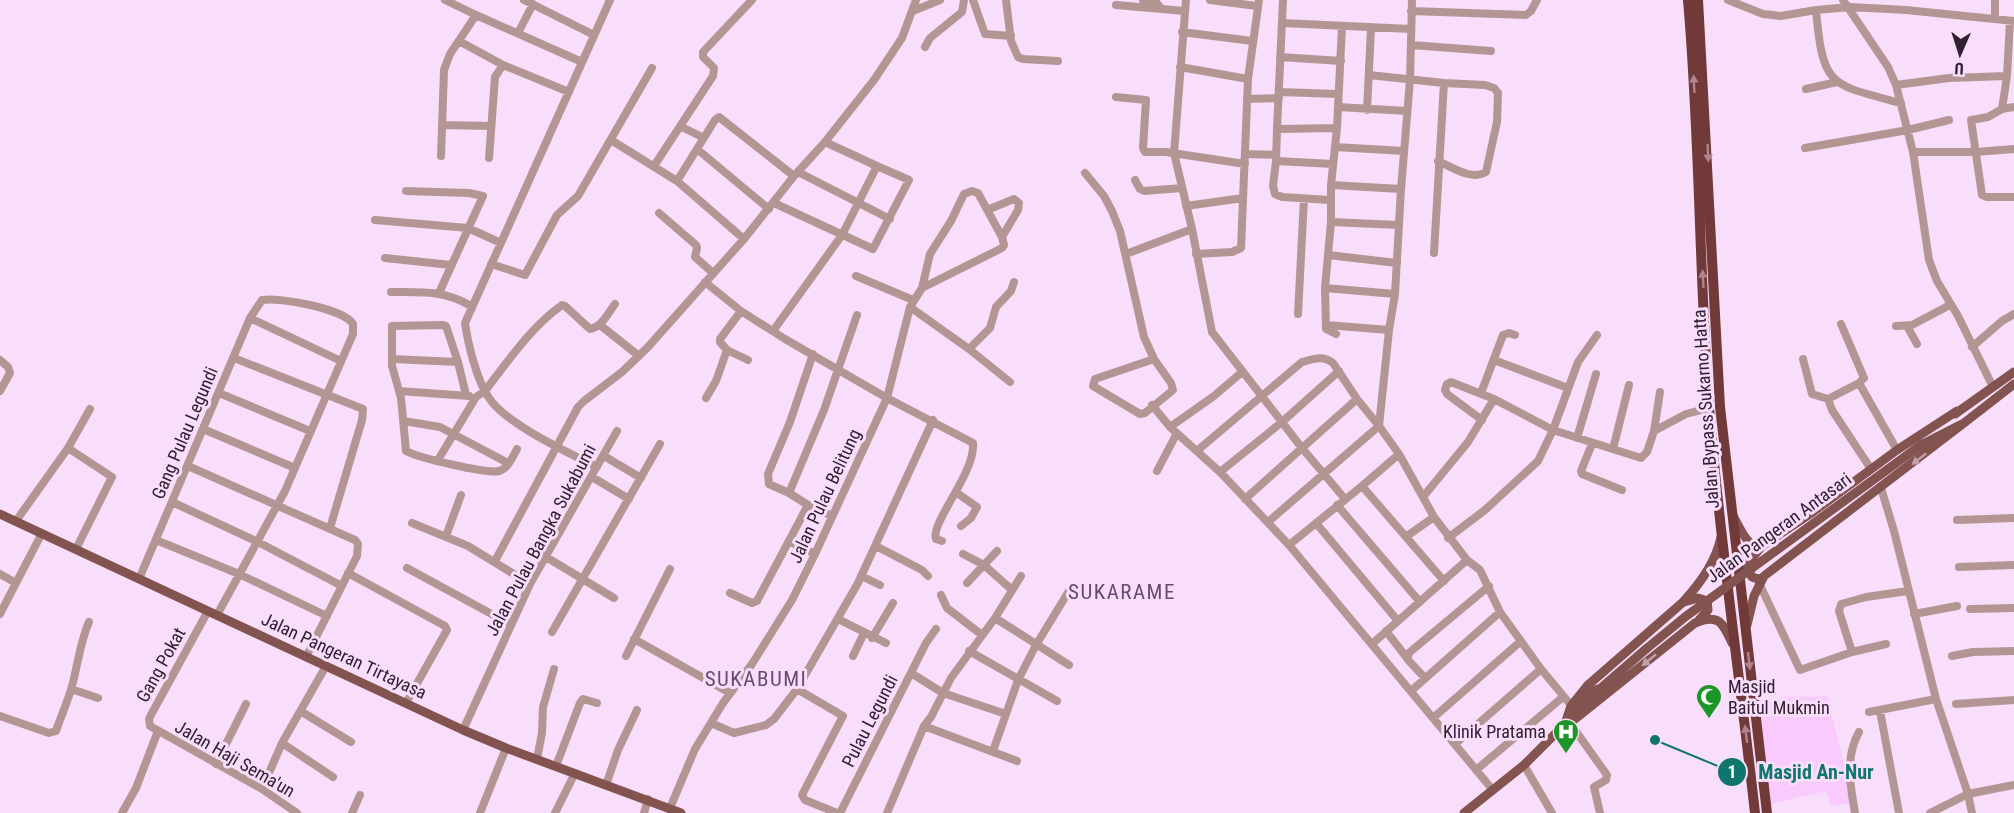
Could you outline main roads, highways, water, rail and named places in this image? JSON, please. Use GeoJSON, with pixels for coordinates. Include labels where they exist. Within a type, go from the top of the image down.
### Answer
{"type":"FeatureCollection","features":[{"type":"Feature","properties":{"kind":"highway","name":"Jalan Bypass Sukarno Hatta"},"geometry":{"type":"LineString","coordinates":[[1688,0],[1704,188]]}},
{"type":"Feature","properties":{"kind":"highway","name":"Jalan Bypass Sukarno Hatta"},"geometry":{"type":"LineString","coordinates":[[1698,0],[1710,408],[1728,591],[1755,813]]}},
{"type":"Feature","properties":{"kind":"highway","name":"Jalan Bypass Sukarno Hatta"},"geometry":{"type":"LineString","coordinates":[[1705,210],[1720,406],[1767,813]]}},
{"type":"Feature","properties":{"kind":"main road","name":"Jalan Pangeran Antasari"},"geometry":{"type":"LineString","coordinates":[[1731,512],[1750,543],[1755,547],[1762,546],[1813,512],[1897,450],[2014,372]]}},
{"type":"Feature","properties":{"kind":"main road","name":"Jalan Pangeran Antasari"},"geometry":{"type":"LineString","coordinates":[[1746,631],[1754,596],[1761,580],[2014,384]]}},
{"type":"Feature","properties":{"kind":"main road","name":"Jalan Pangeran Antasari"},"geometry":{"type":"LineString","coordinates":[[1933,437],[1957,411]]}},
{"type":"Feature","properties":{"kind":"main road","name":"Jalan Pangeran Antasari"},"geometry":{"type":"LineString","coordinates":[[1601,688],[1685,617],[1921,445],[1964,423]]}},
{"type":"Feature","properties":{"kind":"main road","name":"Jalan Pangeran Tirtayasa"},"geometry":{"type":"LineString","coordinates":[[0,514],[463,730],[681,813]]}},
{"type":"Feature","properties":{"kind":"main road"},"geometry":{"type":"LineString","coordinates":[[1567,723],[1573,708],[1587,686],[1682,603],[1695,588],[1714,557],[1722,529]]}},
{"type":"Feature","properties":{"kind":"main road"},"geometry":{"type":"LineString","coordinates":[[1761,580],[1752,577],[1747,568],[1762,546]]}},
{"type":"Feature","properties":{"kind":"main road"},"geometry":{"type":"LineString","coordinates":[[1464,813],[1524,765],[1567,723],[1707,612],[1707,602],[1698,598],[1682,603]]}},
{"type":"Feature","properties":{"kind":"main road"},"geometry":{"type":"LineString","coordinates":[[1695,623],[1708,619],[1718,621],[1726,628],[1736,651]]}},
{"type":"Feature","properties":{"kind":"main road"},"geometry":{"type":"LineString","coordinates":[[1573,708],[1601,688]]}},
{"type":"Feature","properties":{"kind":"main road"},"geometry":{"type":"LineString","coordinates":[[1567,723],[1597,696],[1601,688]]}},
{"type":"Feature","properties":{"kind":"place","name":"Masjid Baitul Mukmin"},"geometry":{"type":"Point","coordinates":[1709,720]}},
{"type":"Feature","properties":{"kind":"place","name":"Masjid An-Nur"},"geometry":{"type":"Point","coordinates":[1655,740]}},
{"type":"Feature","properties":{"kind":"place","name":"Klinik Pratama"},"geometry":{"type":"Point","coordinates":[1566,755]}},
{"type":"Feature","properties":{"kind":"district","name":"SUKARAME"},"geometry":{"type":"Point","coordinates":[1122,592]}},
{"type":"Feature","properties":{"kind":"district","name":"SUKABUMI"},"geometry":{"type":"Point","coordinates":[756,679]}}]}
